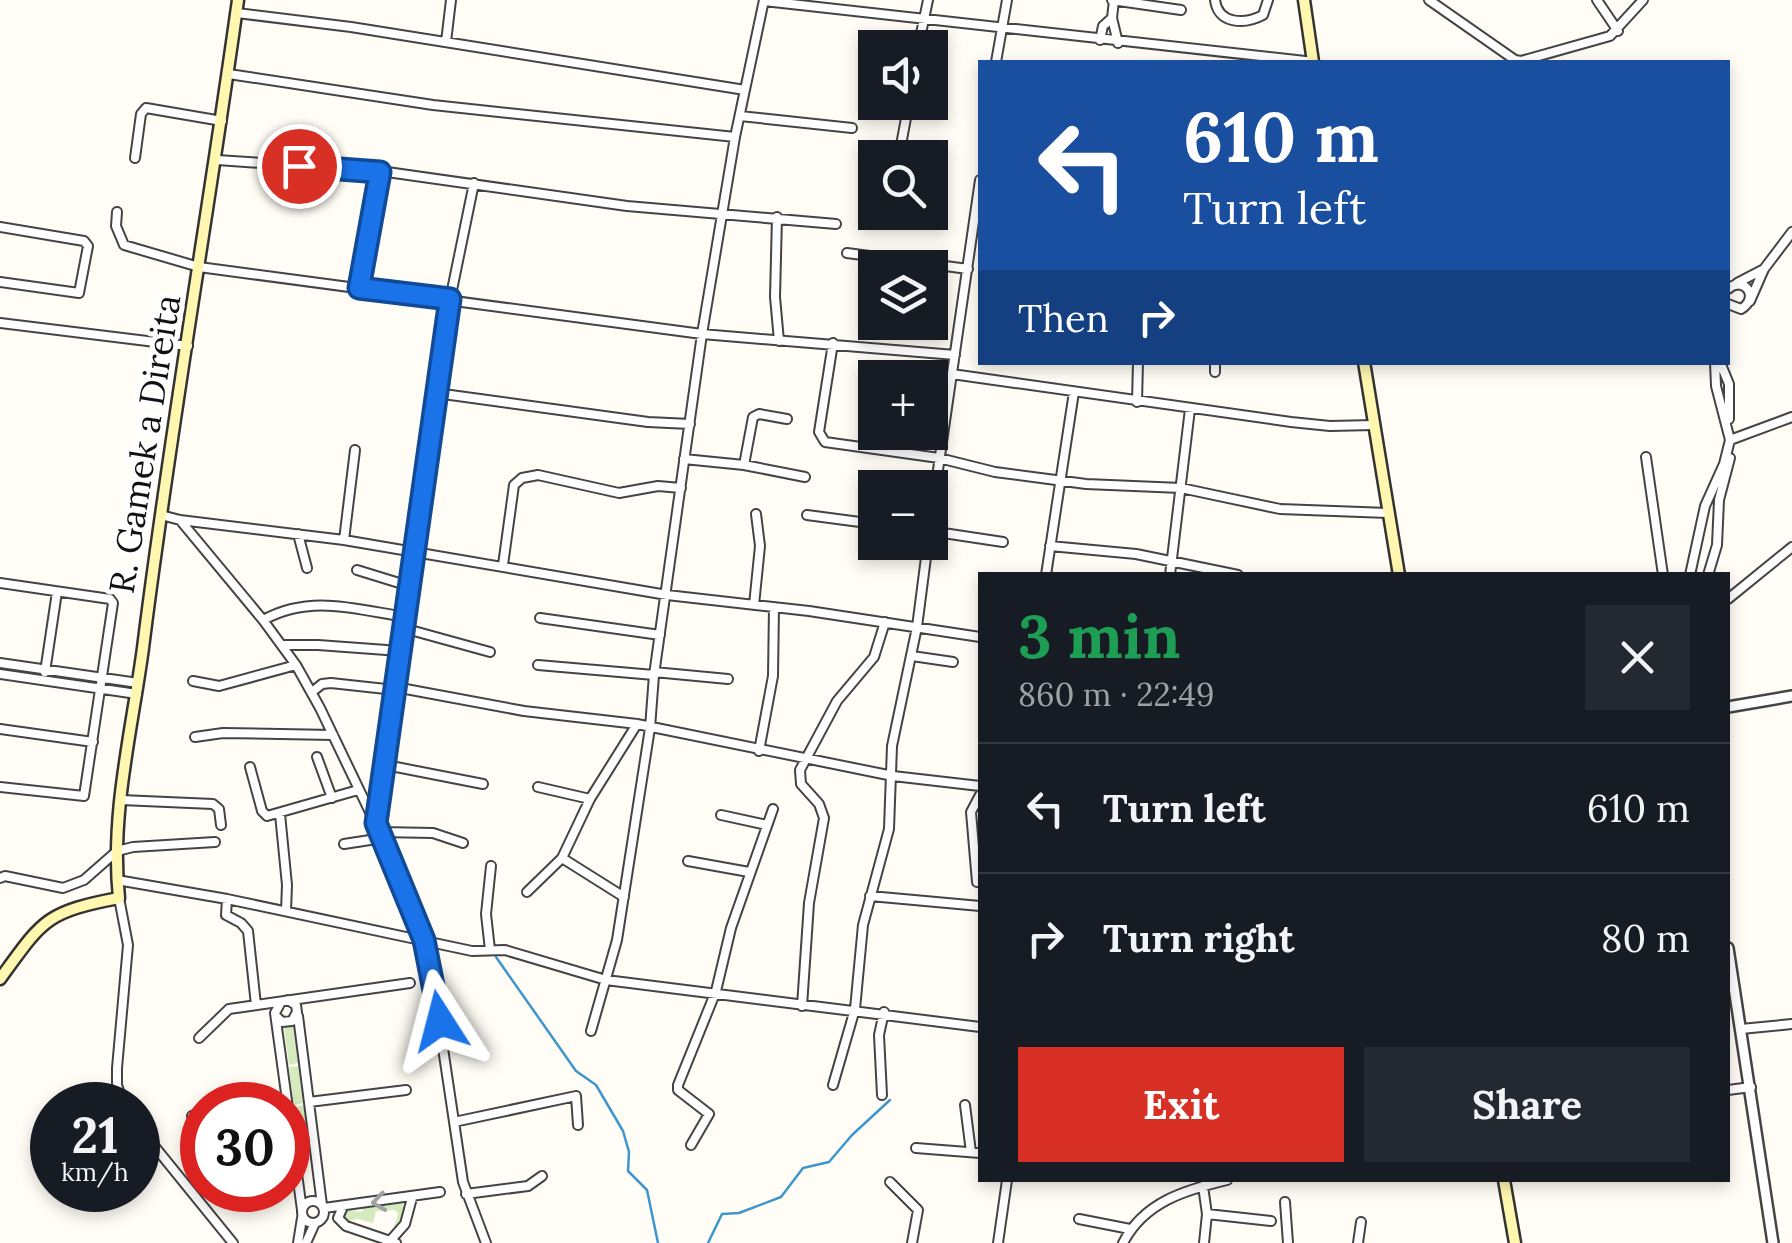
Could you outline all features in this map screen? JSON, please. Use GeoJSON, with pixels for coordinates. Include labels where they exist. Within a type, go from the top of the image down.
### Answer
{"type":"FeatureCollection","features":[{"type":"Feature","properties":{"kind":"main road","name":"R. Gamek a Direita"},"geometry":{"type":"LineString","coordinates":[[119,898],[121,800],[238,0]]}},
{"type":"Feature","properties":{"kind":"main road"},"geometry":{"type":"LineString","coordinates":[[1304,0],[1313,60]]}},
{"type":"Feature","properties":{"kind":"main road"},"geometry":{"type":"LineString","coordinates":[[1364,365],[1398,572]]}},
{"type":"Feature","properties":{"kind":"main road"},"geometry":{"type":"LineString","coordinates":[[0,979],[37,930],[56,913],[119,898]]}},
{"type":"Feature","properties":{"kind":"main road"},"geometry":{"type":"LineString","coordinates":[[1504,1182],[1514,1243]]}},
{"type":"Feature","properties":{"kind":"street"},"geometry":{"type":"LineString","coordinates":[[446,42],[451,0]]}},
{"type":"Feature","properties":{"kind":"street"},"geometry":{"type":"LineString","coordinates":[[921,30],[928,0]]}},
{"type":"Feature","properties":{"kind":"street"},"geometry":{"type":"LineString","coordinates":[[996,60],[1007,0]]}},
{"type":"Feature","properties":{"kind":"street"},"geometry":{"type":"LineString","coordinates":[[1118,43],[1112,18],[1114,0],[1181,10]]}},
{"type":"Feature","properties":{"kind":"street"},"geometry":{"type":"LineString","coordinates":[[1215,0],[1219,15],[1240,20],[1263,15],[1268,0]]}},
{"type":"Feature","properties":{"kind":"street"},"geometry":{"type":"LineString","coordinates":[[1429,0],[1516,60],[1604,38],[1618,31],[1643,0]]}},
{"type":"Feature","properties":{"kind":"street"},"geometry":{"type":"LineString","coordinates":[[1597,0],[1618,31]]}},
{"type":"Feature","properties":{"kind":"street"},"geometry":{"type":"LineString","coordinates":[[591,1031],[624,897],[702,334],[735,138],[764,1],[1292,60]]}},
{"type":"Feature","properties":{"kind":"street"},"geometry":{"type":"LineString","coordinates":[[236,14],[446,42],[746,90]]}},
{"type":"Feature","properties":{"kind":"street"},"geometry":{"type":"LineString","coordinates":[[1100,40],[1103,26],[1112,18]]}},
{"type":"Feature","properties":{"kind":"street"},"geometry":{"type":"LineString","coordinates":[[229,74],[433,106],[735,138]]}},
{"type":"Feature","properties":{"kind":"street"},"geometry":{"type":"LineString","coordinates":[[135,158],[141,114],[146,108],[222,121]]}},
{"type":"Feature","properties":{"kind":"street"},"geometry":{"type":"LineString","coordinates":[[740,116],[852,128]]}},
{"type":"Feature","properties":{"kind":"street"},"geometry":{"type":"LineString","coordinates":[[217,160],[380,172],[627,206],[836,224]]}},
{"type":"Feature","properties":{"kind":"street"},"geometry":{"type":"LineString","coordinates":[[359,288],[380,172]]}},
{"type":"Feature","properties":{"kind":"street"},"geometry":{"type":"LineString","coordinates":[[380,831],[395,689],[436,392],[474,183]]}},
{"type":"Feature","properties":{"kind":"street"},"geometry":{"type":"LineString","coordinates":[[937,470],[978,195]]}},
{"type":"Feature","properties":{"kind":"street"},"geometry":{"type":"LineString","coordinates":[[117,212],[116,226],[124,245],[200,267],[702,334],[956,355]]}},
{"type":"Feature","properties":{"kind":"street"},"geometry":{"type":"LineString","coordinates":[[778,217],[775,298],[779,340]]}},
{"type":"Feature","properties":{"kind":"street"},"geometry":{"type":"LineString","coordinates":[[0,227],[84,241],[88,246],[80,292],[0,282]]}},
{"type":"Feature","properties":{"kind":"street"},"geometry":{"type":"LineString","coordinates":[[1730,305],[1741,309],[1750,301],[1764,269],[1792,232]]}},
{"type":"Feature","properties":{"kind":"street"},"geometry":{"type":"LineString","coordinates":[[847,252],[968,269]]}},
{"type":"Feature","properties":{"kind":"street"},"geometry":{"type":"LineString","coordinates":[[1730,286],[1764,269]]}},
{"type":"Feature","properties":{"kind":"street"},"geometry":{"type":"LineString","coordinates":[[1730,287],[1746,286],[1750,301]]}},
{"type":"Feature","properties":{"kind":"street"},"geometry":{"type":"LineString","coordinates":[[0,324],[188,346]]}},
{"type":"Feature","properties":{"kind":"street"},"geometry":{"type":"LineString","coordinates":[[833,343],[820,438],[833,444],[939,458],[995,472],[1062,481],[1181,488],[1280,509],[1388,513]]}},
{"type":"Feature","properties":{"kind":"street"},"geometry":{"type":"LineString","coordinates":[[1137,402],[1138,365]]}},
{"type":"Feature","properties":{"kind":"street"},"geometry":{"type":"LineString","coordinates":[[1709,572],[1719,537],[1719,500],[1730,467],[1730,440],[1716,386],[1718,365]]}},
{"type":"Feature","properties":{"kind":"street"},"geometry":{"type":"LineString","coordinates":[[952,374],[1190,410],[1330,426],[1374,425]]}},
{"type":"Feature","properties":{"kind":"street"},"geometry":{"type":"LineString","coordinates":[[436,392],[648,422],[690,424]]}},
{"type":"Feature","properties":{"kind":"street"},"geometry":{"type":"LineString","coordinates":[[1046,572],[1074,392]]}},
{"type":"Feature","properties":{"kind":"street"},"geometry":{"type":"LineString","coordinates":[[1170,572],[1190,410]]}},
{"type":"Feature","properties":{"kind":"street"},"geometry":{"type":"LineString","coordinates":[[744,465],[753,418],[759,414],[787,419]]}},
{"type":"Feature","properties":{"kind":"street"},"geometry":{"type":"LineString","coordinates":[[1730,440],[1792,417]]}},
{"type":"Feature","properties":{"kind":"street"},"geometry":{"type":"LineString","coordinates":[[1691,572],[1705,506],[1730,440]]}},
{"type":"Feature","properties":{"kind":"street"},"geometry":{"type":"LineString","coordinates":[[344,540],[354,450]]}},
{"type":"Feature","properties":{"kind":"street"},"geometry":{"type":"LineString","coordinates":[[1646,457],[1663,572]]}},
{"type":"Feature","properties":{"kind":"street"},"geometry":{"type":"LineString","coordinates":[[684,459],[805,477]]}},
{"type":"Feature","properties":{"kind":"street"},"geometry":{"type":"LineString","coordinates":[[502,564],[514,486],[522,478],[550,476],[620,493],[658,486],[681,488]]}},
{"type":"Feature","properties":{"kind":"street"},"geometry":{"type":"LineString","coordinates":[[754,605],[760,546],[756,514]]}},
{"type":"Feature","properties":{"kind":"street"},"geometry":{"type":"LineString","coordinates":[[161,515],[414,550],[667,595],[978,637]]}},
{"type":"Feature","properties":{"kind":"street"},"geometry":{"type":"LineString","coordinates":[[807,515],[858,522]]}},
{"type":"Feature","properties":{"kind":"street"},"geometry":{"type":"LineString","coordinates":[[180,520],[296,665],[380,831],[424,940],[466,1194],[486,1243]]}},
{"type":"Feature","properties":{"kind":"street"},"geometry":{"type":"LineString","coordinates":[[948,531],[1003,542]]}},
{"type":"Feature","properties":{"kind":"street"},"geometry":{"type":"LineString","coordinates":[[298,534],[307,568]]}},
{"type":"Feature","properties":{"kind":"street"},"geometry":{"type":"LineString","coordinates":[[1050,546],[1096,548],[1225,572]]}},
{"type":"Feature","properties":{"kind":"street"},"geometry":{"type":"LineString","coordinates":[[1730,597],[1792,547]]}},
{"type":"Feature","properties":{"kind":"street"},"geometry":{"type":"LineString","coordinates":[[832,1085],[855,1009],[858,953],[888,829],[892,746],[918,627],[926,560]]}},
{"type":"Feature","properties":{"kind":"street"},"geometry":{"type":"LineString","coordinates":[[356,570],[409,586]]}},
{"type":"Feature","properties":{"kind":"street"},"geometry":{"type":"LineString","coordinates":[[0,583],[112,600],[83,797],[0,787]]}},
{"type":"Feature","properties":{"kind":"street"},"geometry":{"type":"LineString","coordinates":[[44,680],[57,592]]}},
{"type":"Feature","properties":{"kind":"street"},"geometry":{"type":"LineString","coordinates":[[263,620],[289,606],[310,604],[405,617]]}},
{"type":"Feature","properties":{"kind":"street"},"geometry":{"type":"LineString","coordinates":[[759,750],[773,676],[774,607]]}},
{"type":"Feature","properties":{"kind":"street"},"geometry":{"type":"LineString","coordinates":[[540,618],[660,635]]}},
{"type":"Feature","properties":{"kind":"street"},"geometry":{"type":"LineString","coordinates":[[802,1006],[809,902],[824,818],[819,804],[799,778],[837,701],[874,657],[885,622]]}},
{"type":"Feature","properties":{"kind":"street"},"geometry":{"type":"LineString","coordinates":[[403,628],[490,652]]}},
{"type":"Feature","properties":{"kind":"street"},"geometry":{"type":"LineString","coordinates":[[283,646],[318,644],[400,651]]}},
{"type":"Feature","properties":{"kind":"street"},"geometry":{"type":"LineString","coordinates":[[912,656],[953,662]]}},
{"type":"Feature","properties":{"kind":"street"},"geometry":{"type":"LineString","coordinates":[[0,663],[102,676],[137,688]]}},
{"type":"Feature","properties":{"kind":"street"},"geometry":{"type":"LineString","coordinates":[[193,681],[219,686],[296,665]]}},
{"type":"Feature","properties":{"kind":"street"},"geometry":{"type":"LineString","coordinates":[[538,665],[728,679]]}},
{"type":"Feature","properties":{"kind":"street"},"geometry":{"type":"LineString","coordinates":[[0,674],[100,688],[137,688]]}},
{"type":"Feature","properties":{"kind":"street"},"geometry":{"type":"LineString","coordinates":[[312,692],[331,683],[395,689],[637,724],[892,776],[978,786]]}},
{"type":"Feature","properties":{"kind":"street"},"geometry":{"type":"LineString","coordinates":[[1730,707],[1792,696]]}},
{"type":"Feature","properties":{"kind":"street"},"geometry":{"type":"LineString","coordinates":[[527,892],[562,858],[590,800],[637,724]]}},
{"type":"Feature","properties":{"kind":"street"},"geometry":{"type":"LineString","coordinates":[[0,729],[93,742]]}},
{"type":"Feature","properties":{"kind":"street"},"geometry":{"type":"LineString","coordinates":[[196,737],[223,733],[333,735]]}},
{"type":"Feature","properties":{"kind":"street"},"geometry":{"type":"LineString","coordinates":[[317,757],[332,798]]}},
{"type":"Feature","properties":{"kind":"street"},"geometry":{"type":"LineString","coordinates":[[386,765],[483,784]]}},
{"type":"Feature","properties":{"kind":"street"},"geometry":{"type":"LineString","coordinates":[[250,767],[264,814],[280,814],[358,790]]}},
{"type":"Feature","properties":{"kind":"street"},"geometry":{"type":"LineString","coordinates":[[538,788],[590,800]]}},
{"type":"Feature","properties":{"kind":"street"},"geometry":{"type":"LineString","coordinates":[[977,882],[970,812],[978,798]]}},
{"type":"Feature","properties":{"kind":"street"},"geometry":{"type":"LineString","coordinates":[[121,800],[214,804],[219,809],[221,826]]}},
{"type":"Feature","properties":{"kind":"street"},"geometry":{"type":"LineString","coordinates":[[692,1145],[708,1114],[678,1090],[678,1084],[716,991],[749,872],[773,809]]}},
{"type":"Feature","properties":{"kind":"street"},"geometry":{"type":"LineString","coordinates":[[280,814],[288,885],[286,911]]}},
{"type":"Feature","properties":{"kind":"street"},"geometry":{"type":"LineString","coordinates":[[721,816],[767,824]]}},
{"type":"Feature","properties":{"kind":"street"},"geometry":{"type":"LineString","coordinates":[[344,844],[380,831],[433,833],[463,842]]}},
{"type":"Feature","properties":{"kind":"street"},"geometry":{"type":"LineString","coordinates":[[0,878],[70,887],[117,851],[215,842]]}},
{"type":"Feature","properties":{"kind":"street"},"geometry":{"type":"LineString","coordinates":[[562,858],[624,897]]}},
{"type":"Feature","properties":{"kind":"street"},"geometry":{"type":"LineString","coordinates":[[688,861],[749,872]]}},
{"type":"Feature","properties":{"kind":"street"},"geometry":{"type":"LineString","coordinates":[[490,950],[486,914],[491,866]]}},
{"type":"Feature","properties":{"kind":"street"},"geometry":{"type":"LineString","coordinates":[[117,880],[472,951],[519,953],[606,980],[978,1026]]}},
{"type":"Feature","properties":{"kind":"street"},"geometry":{"type":"LineString","coordinates":[[870,896],[978,906]]}},
{"type":"Feature","properties":{"kind":"street"},"geometry":{"type":"LineString","coordinates":[[117,1082],[128,945],[119,898]]}},
{"type":"Feature","properties":{"kind":"street"},"geometry":{"type":"LineString","coordinates":[[227,899],[226,914],[248,931],[260,1004],[289,1022],[305,998]]}},
{"type":"Feature","properties":{"kind":"street"},"geometry":{"type":"LineString","coordinates":[[1730,973],[1773,1243]]}},
{"type":"Feature","properties":{"kind":"street"},"geometry":{"type":"LineString","coordinates":[[199,1038],[224,1011],[410,982]]}},
{"type":"Feature","properties":{"kind":"street"},"geometry":{"type":"LineString","coordinates":[[283,1082],[276,1006],[284,1000],[291,1001],[297,1010],[306,1082]]}},
{"type":"Feature","properties":{"kind":"street"},"geometry":{"type":"LineString","coordinates":[[882,1095],[879,1035],[884,1012]]}},
{"type":"Feature","properties":{"kind":"street"},"geometry":{"type":"LineString","coordinates":[[1741,1029],[1792,1024]]}},
{"type":"Feature","properties":{"kind":"street"},"geometry":{"type":"LineString","coordinates":[[1730,1090],[1750,1087]]}},
{"type":"Feature","properties":{"kind":"street"},"geometry":{"type":"LineString","coordinates":[[310,1102],[406,1090]]}},
{"type":"Feature","properties":{"kind":"street"},"geometry":{"type":"LineString","coordinates":[[454,1122],[576,1096],[578,1125]]}},
{"type":"Feature","properties":{"kind":"street"},"geometry":{"type":"LineString","coordinates":[[916,1148],[976,1152],[965,1105]]}},
{"type":"Feature","properties":{"kind":"street"},"geometry":{"type":"LineString","coordinates":[[306,1243],[323,1207],[310,1110]]}},
{"type":"Feature","properties":{"kind":"street"},"geometry":{"type":"LineString","coordinates":[[160,1153],[233,1243]]}},
{"type":"Feature","properties":{"kind":"street"},"geometry":{"type":"LineString","coordinates":[[466,1194],[528,1186],[542,1176]]}},
{"type":"Feature","properties":{"kind":"street"},"geometry":{"type":"LineString","coordinates":[[890,1182],[902,1190],[919,1213],[912,1243]]}},
{"type":"Feature","properties":{"kind":"street"},"geometry":{"type":"LineString","coordinates":[[998,1243],[1007,1182]]}},
{"type":"Feature","properties":{"kind":"street"},"geometry":{"type":"LineString","coordinates":[[1123,1243],[1130,1230],[1167,1198],[1219,1182]]}},
{"type":"Feature","properties":{"kind":"street"},"geometry":{"type":"LineString","coordinates":[[1203,1186],[1207,1214],[1204,1243]]}},
{"type":"Feature","properties":{"kind":"street"},"geometry":{"type":"LineString","coordinates":[[310,1202],[346,1207],[440,1192]]}},
{"type":"Feature","properties":{"kind":"street"},"geometry":{"type":"LineString","coordinates":[[302,1212],[306,1220],[346,1226],[393,1242],[405,1224],[412,1198]]}},
{"type":"Feature","properties":{"kind":"street"},"geometry":{"type":"LineString","coordinates":[[1285,1202],[1288,1243]]}},
{"type":"Feature","properties":{"kind":"street"},"geometry":{"type":"LineString","coordinates":[[346,1207],[338,1215],[346,1226]]}},
{"type":"Feature","properties":{"kind":"street"},"geometry":{"type":"LineString","coordinates":[[298,1243],[302,1212]]}},
{"type":"Feature","properties":{"kind":"street"},"geometry":{"type":"LineString","coordinates":[[1207,1214],[1270,1221]]}},
{"type":"Feature","properties":{"kind":"street"},"geometry":{"type":"LineString","coordinates":[[1078,1218],[1130,1230]]}},
{"type":"Feature","properties":{"kind":"street"},"geometry":{"type":"LineString","coordinates":[[1358,1243],[1361,1222]]}},
{"type":"Feature","properties":{"kind":"green space"},"geometry":{"type":"Polygon","coordinates":[[[294,1026],[298,1063],[289,1065],[284,1027],[294,1026]]]}},
{"type":"Feature","properties":{"kind":"green space"},"geometry":{"type":"Polygon","coordinates":[[[299,1066],[301,1082],[291,1082],[289,1067],[299,1066]]]}},
{"type":"Feature","properties":{"kind":"green space"},"geometry":{"type":"Polygon","coordinates":[[[401,1203],[406,1207],[401,1223],[393,1231],[398,1214],[395,1210],[376,1211],[373,1223],[347,1221],[343,1215],[348,1210],[362,1212],[363,1208],[401,1203]]]}},
{"type":"Feature","properties":{"kind":"waterway"},"geometry":{"type":"LineString","coordinates":[[496,957],[576,1071],[596,1085],[623,1131],[629,1152],[628,1171],[647,1190],[658,1243]]}},
{"type":"Feature","properties":{"kind":"waterway"},"geometry":{"type":"LineString","coordinates":[[708,1243],[722,1214],[739,1213],[781,1197],[803,1168],[829,1162],[890,1100]]}},
{"type":"Feature","properties":{"kind":"route"},"geometry":{"type":"LineString","coordinates":[[299,166],[380,172],[359,288],[450,299],[376,823],[424,940],[440,1021]]}}]}
